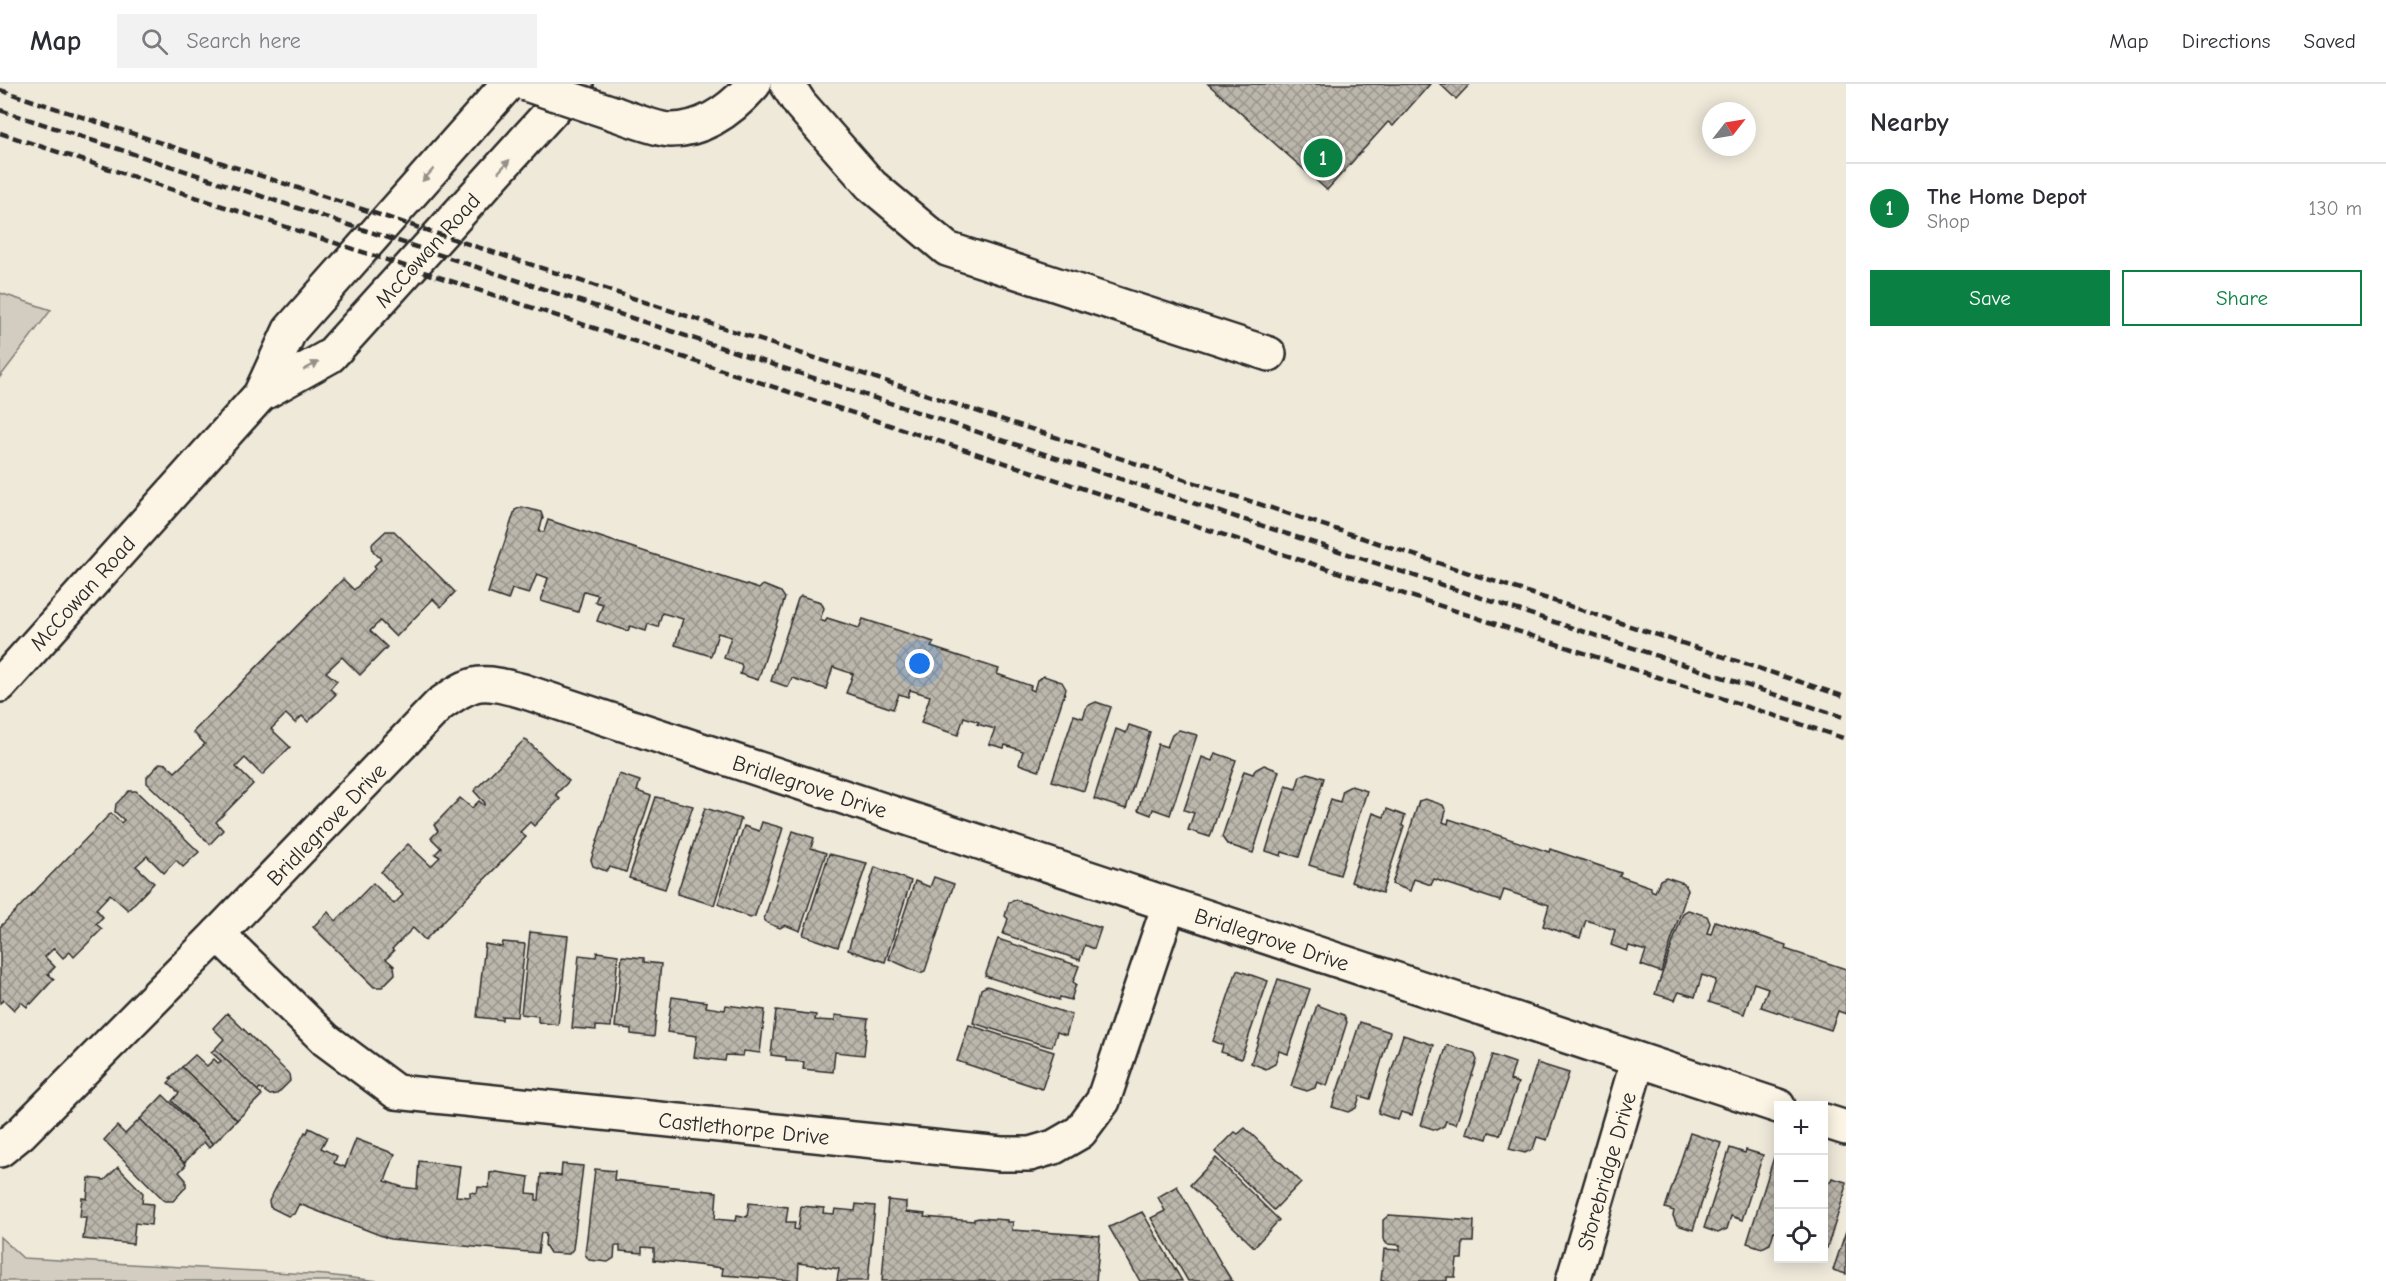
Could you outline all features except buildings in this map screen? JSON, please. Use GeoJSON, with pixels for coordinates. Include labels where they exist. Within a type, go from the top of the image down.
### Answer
{"type":"FeatureCollection","features":[{"type":"Feature","properties":{"kind":"street","name":"McCowan Road"},"geometry":{"type":"LineString","coordinates":[[0,685],[260,395],[290,330],[508,84]]}},
{"type":"Feature","properties":{"kind":"street"},"geometry":{"type":"LineString","coordinates":[[526,84],[670,130],[700,125],[722,114],[754,84]]}},
{"type":"Feature","properties":{"kind":"street","name":"McCowan Road"},"geometry":{"type":"LineString","coordinates":[[260,395],[330,356],[576,84]]}},
{"type":"Feature","properties":{"kind":"street"},"geometry":{"type":"LineString","coordinates":[[787,84],[800,104],[871,185],[947,249],[1269,354]]}},
{"type":"Feature","properties":{"kind":"street","name":"Bridlegrove Drive"},"geometry":{"type":"LineString","coordinates":[[0,1150],[21,1133],[43,1108],[218,934],[439,705],[464,687],[491,683],[523,691],[1774,1104]]}},
{"type":"Feature","properties":{"kind":"street","name":"Castlethorpe Drive"},"geometry":{"type":"LineString","coordinates":[[218,934],[326,1040],[396,1092],[1001,1154],[1030,1154],[1054,1147],[1080,1132],[1103,1101],[1169,905]]}},
{"type":"Feature","properties":{"kind":"street","name":"Storebridge Drive"},"geometry":{"type":"LineString","coordinates":[[1574,1281],[1638,1060]]}},
{"type":"Feature","properties":{"kind":"street"},"geometry":{"type":"LineString","coordinates":[[1828,1122],[1846,1128]]}},
{"type":"Feature","properties":{"kind":"shaded area"},"geometry":{"type":"Polygon","coordinates":[[[0,293],[51,310],[0,377],[0,293]]]}},
{"type":"Feature","properties":{"kind":"shaded area"},"geometry":{"type":"Polygon","coordinates":[[[0,1237],[23,1258],[326,1275],[379,1281],[0,1281],[0,1237]]]}},
{"type":"Feature","properties":{"kind":"railway"},"geometry":{"type":"LineString","coordinates":[[0,90],[1846,697]]}},
{"type":"Feature","properties":{"kind":"railway"},"geometry":{"type":"LineString","coordinates":[[0,110],[1846,718]]}},
{"type":"Feature","properties":{"kind":"railway"},"geometry":{"type":"LineString","coordinates":[[0,133],[1846,739]]}},
{"type":"Feature","properties":{"kind":"place","name":"The Home Depot"},"geometry":{"type":"Point","coordinates":[1323,158]}}]}
